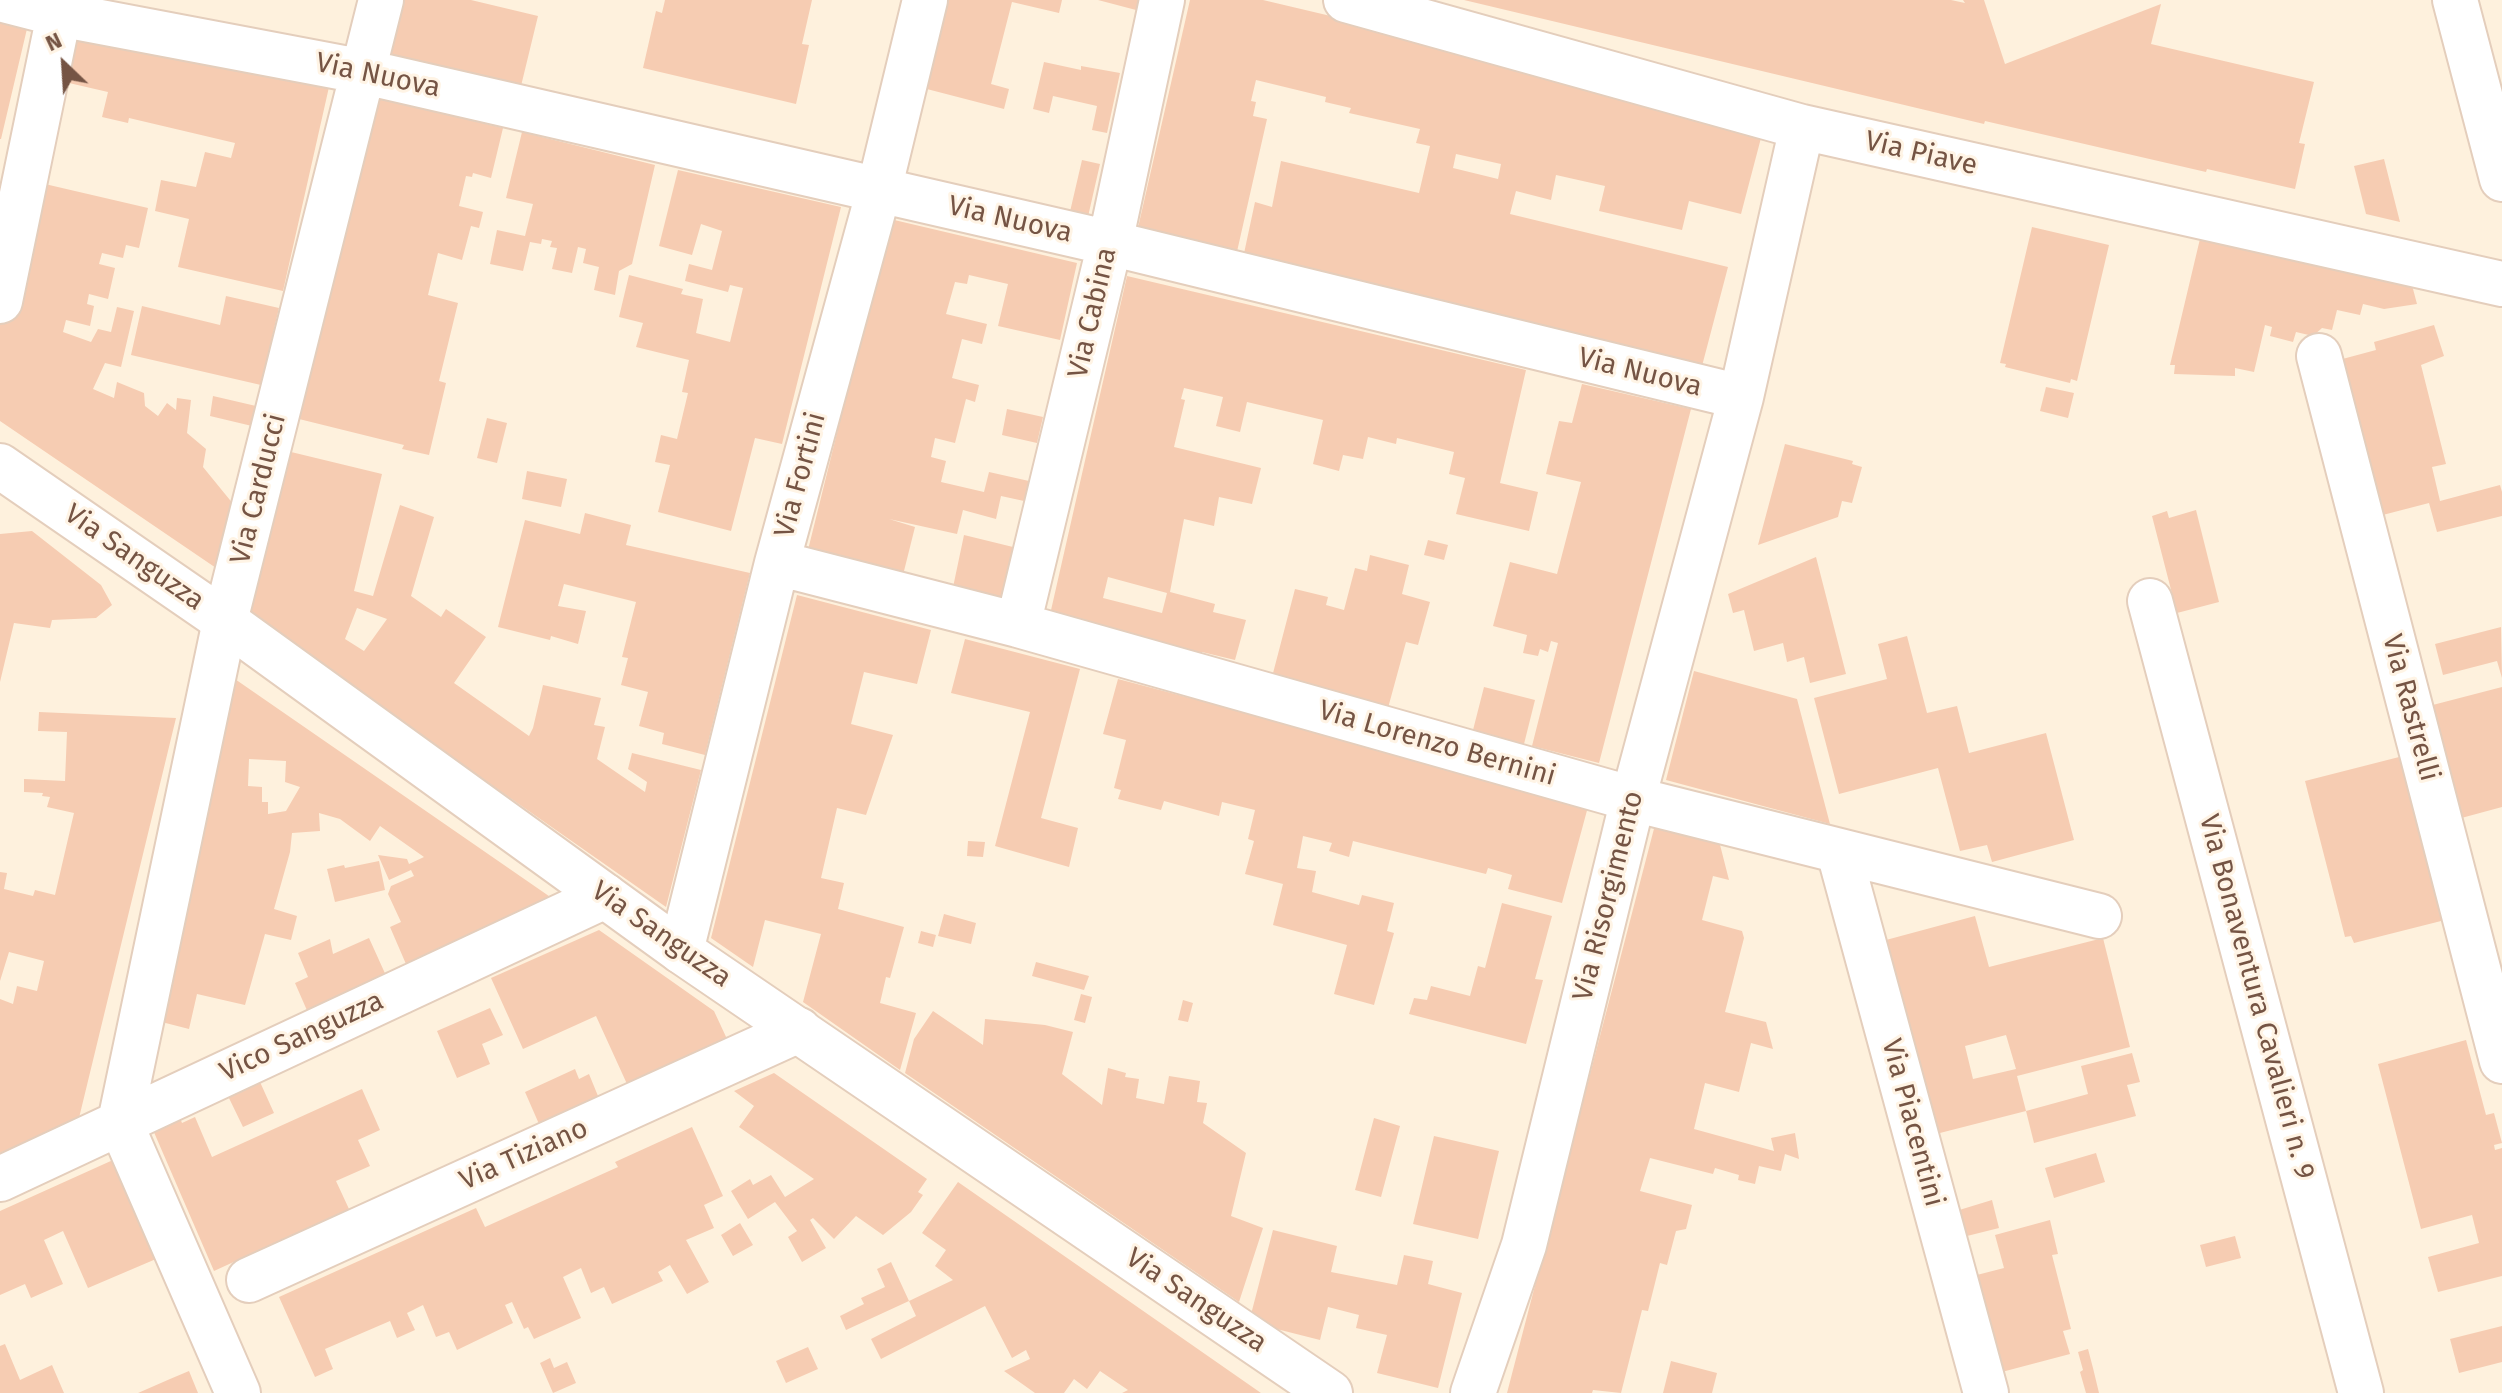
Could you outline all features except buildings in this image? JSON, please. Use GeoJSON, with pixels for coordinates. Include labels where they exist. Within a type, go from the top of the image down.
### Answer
{"type":"FeatureCollection","features":[{"type":"Feature","properties":{"kind":"street","name":"Via Nuova"},"geometry":{"type":"LineString","coordinates":[[4,0],[60,7],[365,72],[1110,243],[1741,397],[1802,127]]}},
{"type":"Feature","properties":{"kind":"street","name":"Via Carducci"},"geometry":{"type":"LineString","coordinates":[[120,1122],[225,621],[381,0]]}},
{"type":"Feature","properties":{"kind":"street","name":"Via Fortini"},"geometry":{"type":"LineString","coordinates":[[681,951],[777,563],[879,190],[925,0]]}},
{"type":"Feature","properties":{"kind":"street","name":"Via Cabina"},"geometry":{"type":"LineString","coordinates":[[1018,625],[1110,243],[1162,0]]}},
{"type":"Feature","properties":{"kind":"street","name":"Via Piave"},"geometry":{"type":"LineString","coordinates":[[1346,0],[1802,127],[2502,284]]}},
{"type":"Feature","properties":{"kind":"street"},"geometry":{"type":"LineString","coordinates":[[2455,0],[2502,179]]}},
{"type":"Feature","properties":{"kind":"street"},"geometry":{"type":"LineString","coordinates":[[0,301],[60,7]]}},
{"type":"Feature","properties":{"kind":"street","name":"Via Rastrelli"},"geometry":{"type":"LineString","coordinates":[[2319,356],[2502,1061]]}},
{"type":"Feature","properties":{"kind":"street","name":"Via Risorgimento"},"geometry":{"type":"LineString","coordinates":[[1473,1393],[1524,1245],[1633,799],[1741,397]]}},
{"type":"Feature","properties":{"kind":"street","name":"Via Sanguzza"},"geometry":{"type":"LineString","coordinates":[[0,466],[225,621],[681,951],[1330,1393]]}},
{"type":"Feature","properties":{"kind":"street","name":"Via Lorenzo Bernini"},"geometry":{"type":"LineString","coordinates":[[777,563],[1018,625],[1633,799],[2099,916]]}},
{"type":"Feature","properties":{"kind":"street","name":"Via Bonaventura Cavalieri n. 9"},"geometry":{"type":"LineString","coordinates":[[2150,601],[2361,1393]]}},
{"type":"Feature","properties":{"kind":"street","name":"Via Piacentini"},"geometry":{"type":"LineString","coordinates":[[1839,852],[1986,1393]]}},
{"type":"Feature","properties":{"kind":"street","name":"Vico Sanguzza"},"geometry":{"type":"LineString","coordinates":[[0,1179],[605,896]]}},
{"type":"Feature","properties":{"kind":"street","name":"Via Tiziano"},"geometry":{"type":"LineString","coordinates":[[249,1280],[799,1030]]}},
{"type":"Feature","properties":{"kind":"street"},"geometry":{"type":"LineString","coordinates":[[120,1122],[238,1393]]}}]}
